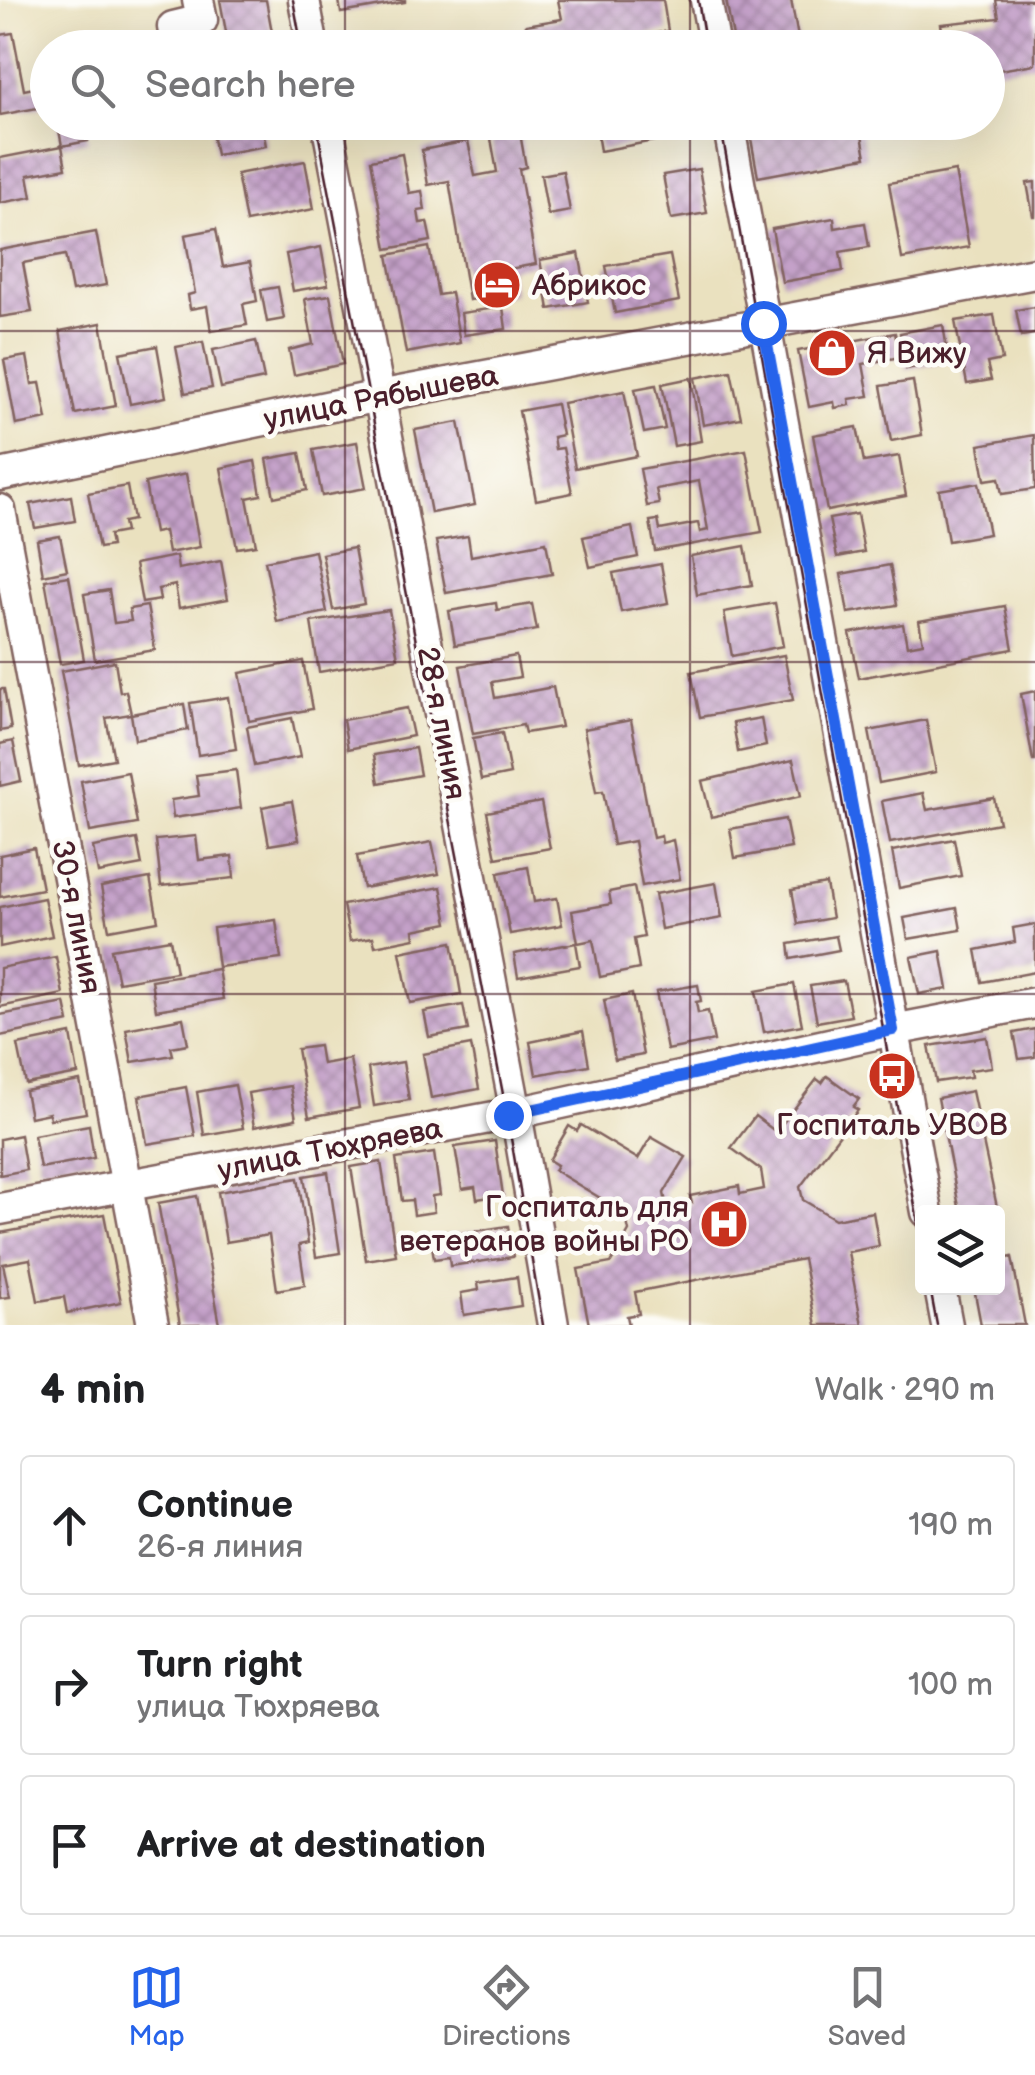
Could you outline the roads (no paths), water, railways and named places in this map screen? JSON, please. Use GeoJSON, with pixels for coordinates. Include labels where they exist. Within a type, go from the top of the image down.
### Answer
{"type":"FeatureCollection","features":[{"type":"Feature","properties":{"kind":"street"},"geometry":{"type":"LineString","coordinates":[[174,30],[173,27],[202,20],[198,0]]}},
{"type":"Feature","properties":{"kind":"street"},"geometry":{"type":"LineString","coordinates":[[304,0],[309,30]]}},
{"type":"Feature","properties":{"kind":"street"},"geometry":{"type":"LineString","coordinates":[[706,0],[712,30]]}},
{"type":"Feature","properties":{"kind":"street","name":"28-я линия"},"geometry":{"type":"LineString","coordinates":[[330,140],[553,1325]]}},
{"type":"Feature","properties":{"kind":"street"},"geometry":{"type":"LineString","coordinates":[[731,140],[925,1205]]}},
{"type":"Feature","properties":{"kind":"street","name":"улица Рябышева"},"geometry":{"type":"LineString","coordinates":[[0,475],[379,396],[1035,274]]}},
{"type":"Feature","properties":{"kind":"street","name":"30-я линия"},"geometry":{"type":"LineString","coordinates":[[0,510],[153,1325]]}},
{"type":"Feature","properties":{"kind":"street","name":"улица Тюхряева"},"geometry":{"type":"LineString","coordinates":[[0,1209],[516,1113],[893,1030],[1035,1003]]}},
{"type":"Feature","properties":{"kind":"street"},"geometry":{"type":"LineString","coordinates":[[941,1295],[947,1325]]}},
{"type":"Feature","properties":{"kind":"tram line"},"geometry":{"type":"LineString","coordinates":[[293,0],[299,30]]}},
{"type":"Feature","properties":{"kind":"tram line"},"geometry":{"type":"LineString","coordinates":[[698,0],[703,30]]}},
{"type":"Feature","properties":{"kind":"tram line"},"geometry":{"type":"LineString","coordinates":[[319,140],[507,1115],[543,1325]]}},
{"type":"Feature","properties":{"kind":"tram line"},"geometry":{"type":"LineString","coordinates":[[723,140],[915,1206]]}},
{"type":"Feature","properties":{"kind":"tram line"},"geometry":{"type":"LineString","coordinates":[[931,1295],[937,1325]]}},
{"type":"Feature","properties":{"kind":"place","name":"Абрикос"},"geometry":{"type":"Point","coordinates":[497,285]}},
{"type":"Feature","properties":{"kind":"place","name":"Я Вижу"},"geometry":{"type":"Point","coordinates":[832,353]}},
{"type":"Feature","properties":{"kind":"place","name":"Госпиталь УВОВ"},"geometry":{"type":"Point","coordinates":[892,1076]}},
{"type":"Feature","properties":{"kind":"place","name":"Госпиталь для ветеранов войны РО"},"geometry":{"type":"Point","coordinates":[724,1224]}}]}
